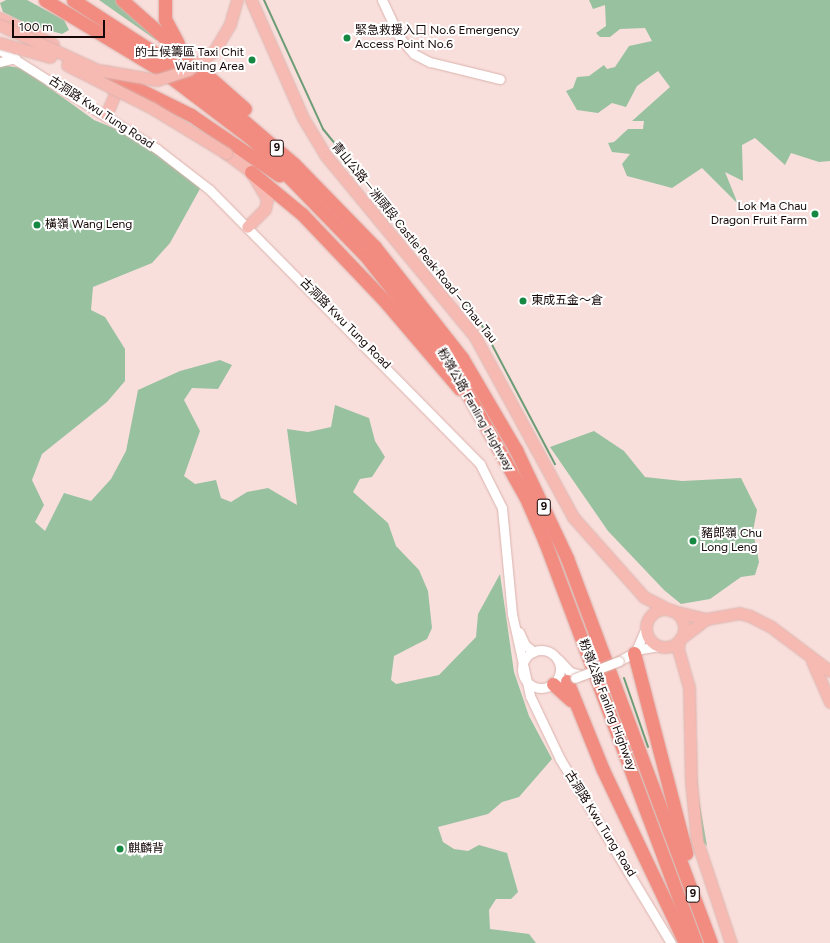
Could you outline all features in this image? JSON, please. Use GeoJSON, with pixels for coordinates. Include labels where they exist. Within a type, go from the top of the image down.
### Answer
{"type":"FeatureCollection","features":[{"type":"Feature","properties":{"kind":"highway","name":"粉嶺公路 Fanling Highway"},"geometry":{"type":"LineString","coordinates":[[45,0],[119,42],[189,89],[252,139],[321,208],[422,324],[476,407],[526,498],[545,542],[696,943]]}},
{"type":"Feature","properties":{"kind":"highway","name":"粉嶺公路 Fanling Highway"},"geometry":{"type":"LineString","coordinates":[[73,0],[149,47],[206,88],[340,209],[404,282],[460,354],[516,450],[594,624],[712,943]]}},
{"type":"Feature","properties":{"kind":"highway"},"geometry":{"type":"LineString","coordinates":[[122,0],[194,62],[290,152],[340,209]]}},
{"type":"Feature","properties":{"kind":"highway"},"geometry":{"type":"LineString","coordinates":[[165,0],[164,13],[169,29],[194,62]]}},
{"type":"Feature","properties":{"kind":"highway"},"geometry":{"type":"LineString","coordinates":[[106,73],[221,133],[321,208]]}},
{"type":"Feature","properties":{"kind":"highway"},"geometry":{"type":"LineString","coordinates":[[251,172],[302,214],[372,288],[476,407]]}},
{"type":"Feature","properties":{"kind":"highway"},"geometry":{"type":"LineString","coordinates":[[634,653],[683,843],[712,943]]}},
{"type":"Feature","properties":{"kind":"highway"},"geometry":{"type":"LineString","coordinates":[[563,681],[584,723],[685,943]]}},
{"type":"Feature","properties":{"kind":"main road"},"geometry":{"type":"LineString","coordinates":[[0,25],[98,70],[158,80],[188,70],[214,51],[230,24],[237,0]]}},
{"type":"Feature","properties":{"kind":"main road","name":"青山公路－洲頭段 Castle Peak Road – Chau Tau"},"geometry":{"type":"LineString","coordinates":[[251,0],[303,118],[326,156],[475,338],[495,369],[560,497],[591,538],[644,596],[667,610]]}},
{"type":"Feature","properties":{"kind":"main road"},"geometry":{"type":"LineString","coordinates":[[0,18],[106,73],[115,94],[106,115]]}},
{"type":"Feature","properties":{"kind":"main road"},"geometry":{"type":"LineString","coordinates":[[0,43],[37,52],[72,67],[157,110],[226,153],[251,172],[267,199],[265,208],[248,227]]}},
{"type":"Feature","properties":{"kind":"main road"},"geometry":{"type":"LineString","coordinates":[[644,596],[650,640],[663,647],[675,650],[682,663]]}},
{"type":"Feature","properties":{"kind":"main road"},"geometry":{"type":"LineString","coordinates":[[647,624],[655,612],[667,610],[706,619],[739,613],[750,616],[790,640],[811,659],[830,671]]}},
{"type":"Feature","properties":{"kind":"main road"},"geometry":{"type":"LineString","coordinates":[[667,610],[682,620],[680,639],[682,663],[689,687],[691,764],[697,841],[731,943]]}},
{"type":"Feature","properties":{"kind":"main road"},"geometry":{"type":"LineString","coordinates":[[663,647],[680,639],[706,619]]}},
{"type":"Feature","properties":{"kind":"main road"},"geometry":{"type":"LineString","coordinates":[[811,659],[830,702]]}},
{"type":"Feature","properties":{"kind":"street"},"geometry":{"type":"LineString","coordinates":[[382,0],[400,38],[414,54],[430,62],[500,79]]}},
{"type":"Feature","properties":{"kind":"street","name":"古洞路 Kwu Tung Road"},"geometry":{"type":"LineString","coordinates":[[0,50],[106,115],[182,167],[248,227],[467,447],[491,479],[502,508],[512,614],[524,676],[532,700],[560,759],[671,943]]}},
{"type":"Feature","properties":{"kind":"street"},"geometry":{"type":"LineString","coordinates":[[0,62],[15,58]]}},
{"type":"Feature","properties":{"kind":"street"},"geometry":{"type":"LineString","coordinates":[[512,614],[525,645],[534,652]]}},
{"type":"Feature","properties":{"kind":"street"},"geometry":{"type":"LineString","coordinates":[[634,653],[645,637],[647,624]]}},
{"type":"Feature","properties":{"kind":"street"},"geometry":{"type":"LineString","coordinates":[[532,700],[536,692],[563,681],[619,661],[634,653],[663,647]]}},
{"type":"Feature","properties":{"kind":"street"},"geometry":{"type":"LineString","coordinates":[[532,700],[563,681],[570,672],[555,657],[546,651],[534,652],[525,660],[524,676],[532,685],[563,681]]}},
{"type":"Feature","properties":{"kind":"street"},"geometry":{"type":"LineString","coordinates":[[555,657],[560,667],[563,681]]}},
{"type":"Feature","properties":{"kind":"green space"},"geometry":{"type":"Polygon","coordinates":[[[6,0],[27,0],[64,20],[69,30],[62,34],[27,24],[3,12],[0,3],[6,0]]]}},
{"type":"Feature","properties":{"kind":"green space"},"geometry":{"type":"Polygon","coordinates":[[[99,0],[117,0],[164,29],[156,40],[99,0]]]}},
{"type":"Feature","properties":{"kind":"green space"},"geometry":{"type":"Polygon","coordinates":[[[589,0],[830,0],[830,161],[819,162],[791,153],[785,165],[755,138],[742,145],[743,181],[725,172],[738,204],[702,168],[672,188],[627,176],[622,164],[630,154],[612,152],[608,143],[614,142],[628,129],[643,129],[644,121],[632,121],[670,87],[658,71],[637,86],[626,107],[612,103],[598,113],[577,110],[566,91],[573,88],[577,77],[589,76],[604,65],[607,69],[615,67],[629,46],[652,41],[645,28],[620,29],[610,37],[600,37],[596,33],[606,26],[605,5],[593,9],[589,0]]]}},
{"type":"Feature","properties":{"kind":"green space"},"geometry":{"type":"Polygon","coordinates":[[[0,65],[22,68],[94,120],[123,132],[176,164],[201,187],[170,243],[152,263],[93,287],[91,310],[105,317],[125,349],[125,381],[107,402],[42,454],[32,480],[44,505],[35,522],[45,531],[64,493],[91,501],[111,479],[126,451],[138,390],[180,371],[220,360],[232,365],[218,389],[192,388],[184,400],[200,431],[184,476],[195,484],[216,480],[221,498],[231,502],[247,492],[268,488],[297,505],[287,429],[308,432],[331,427],[335,405],[369,418],[375,441],[385,457],[372,477],[360,479],[353,492],[388,523],[396,546],[419,570],[428,591],[432,628],[427,639],[394,656],[391,680],[396,684],[439,675],[476,637],[478,614],[500,574],[514,672],[529,716],[552,759],[519,797],[502,802],[488,814],[438,827],[443,842],[454,849],[468,851],[479,845],[507,853],[518,892],[511,899],[496,899],[489,910],[490,929],[529,934],[536,943],[0,943],[0,65]]]}},
{"type":"Feature","properties":{"kind":"green space"},"geometry":{"type":"Polygon","coordinates":[[[594,431],[624,451],[645,477],[682,481],[741,478],[757,510],[753,531],[759,562],[755,575],[741,577],[710,599],[681,604],[664,590],[608,531],[550,447],[594,431]]]}},
{"type":"Feature","properties":{"kind":"green space"},"geometry":{"type":"Polygon","coordinates":[[[696,752],[698,794],[707,846],[703,842],[697,805],[696,752]]]}},
{"type":"Feature","properties":{"kind":"waterway"},"geometry":{"type":"LineString","coordinates":[[264,0],[323,129],[479,320],[555,464]]}},
{"type":"Feature","properties":{"kind":"waterway"},"geometry":{"type":"LineString","coordinates":[[624,678],[648,747]]}},
{"type":"Feature","properties":{"kind":"place","name":"緊急救援入口 No.6 Emergency Access Point No.6"},"geometry":{"type":"Point","coordinates":[347,38]}},
{"type":"Feature","properties":{"kind":"place","name":"的士候籌區 Taxi Chit Waiting Area"},"geometry":{"type":"Point","coordinates":[252,60]}},
{"type":"Feature","properties":{"kind":"place","name":"Lok Ma Chau Dragon Fruit Farm"},"geometry":{"type":"Point","coordinates":[815,214]}},
{"type":"Feature","properties":{"kind":"place","name":"橫嶺 Wang Leng"},"geometry":{"type":"Point","coordinates":[37,225]}},
{"type":"Feature","properties":{"kind":"place","name":"東成五金～倉"},"geometry":{"type":"Point","coordinates":[523,301]}},
{"type":"Feature","properties":{"kind":"place","name":"豬郎嶺 Chu Long Leng"},"geometry":{"type":"Point","coordinates":[693,541]}},
{"type":"Feature","properties":{"kind":"place","name":"麒麟背"},"geometry":{"type":"Point","coordinates":[120,849]}}]}
